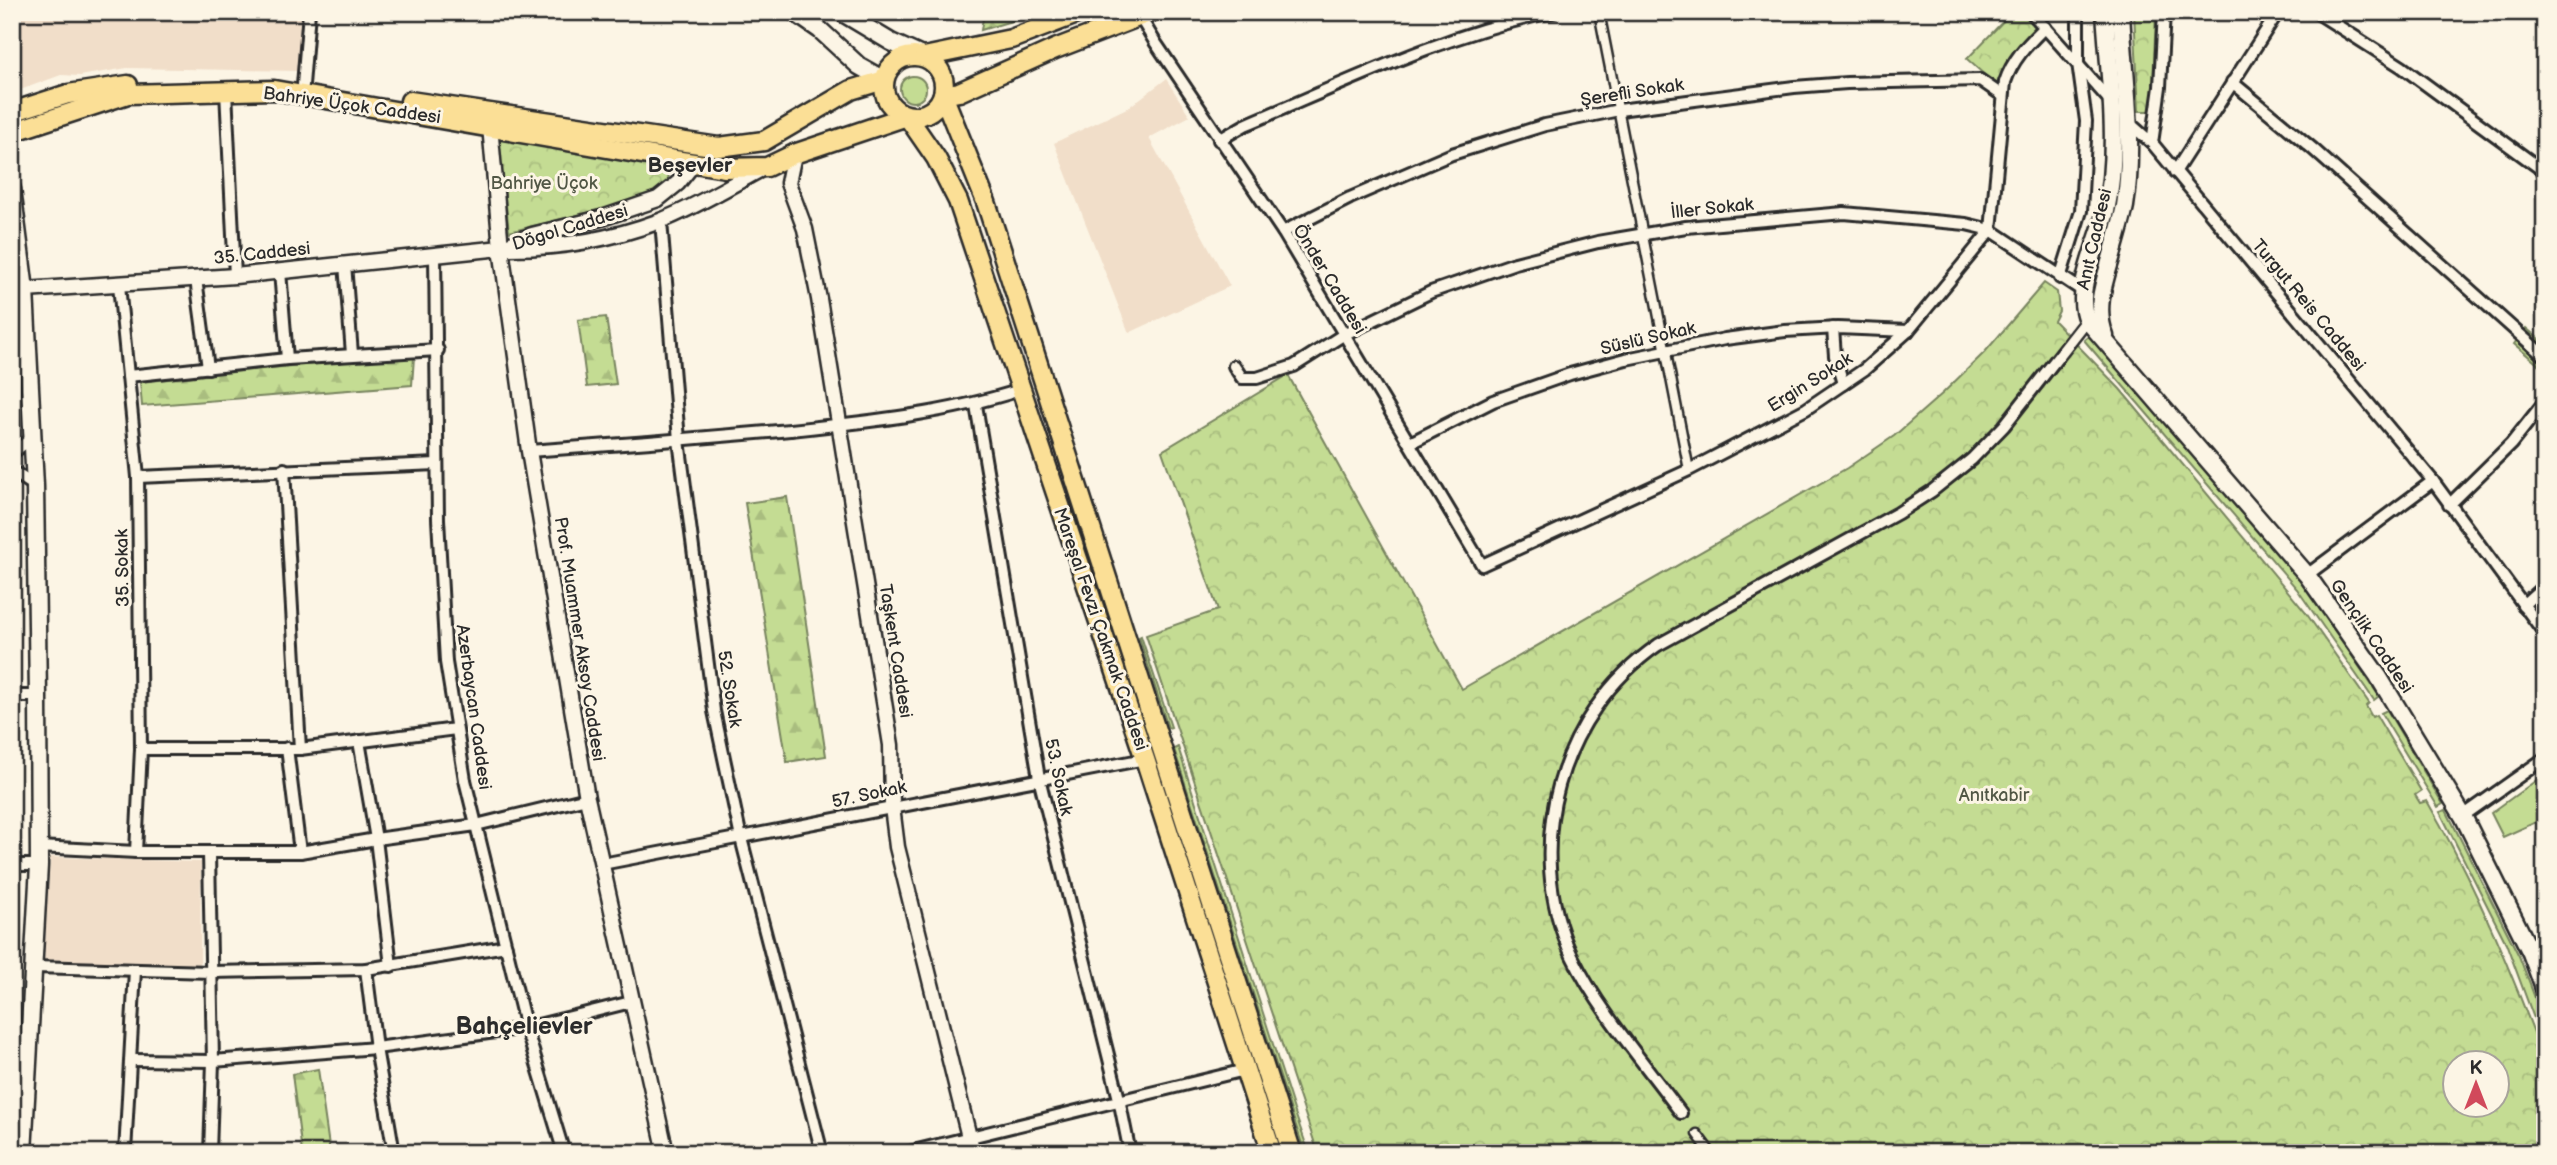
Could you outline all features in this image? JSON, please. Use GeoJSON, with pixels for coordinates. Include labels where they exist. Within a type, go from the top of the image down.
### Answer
{"type":"FeatureCollection","features":[{"type":"Feature","properties":{"kind":"main road"},"geometry":{"type":"LineString","coordinates":[[794,12],[820,30],[859,66],[884,80]]}},
{"type":"Feature","properties":{"kind":"main road"},"geometry":{"type":"LineString","coordinates":[[841,12],[891,42],[924,57],[933,62],[940,70],[944,80],[943,94],[935,108],[927,114],[907,116],[886,99],[884,80],[887,72],[898,60],[905,57],[924,57],[1012,39],[1082,12]]}},
{"type":"Feature","properties":{"kind":"main road","name":"Anıt Caddesi"},"geometry":{"type":"LineString","coordinates":[[2087,320],[2083,291],[2106,208],[2112,155],[2105,12]]}},
{"type":"Feature","properties":{"kind":"main road","name":"Anıt Caddesi"},"geometry":{"type":"LineString","coordinates":[[2107,342],[2099,317],[2100,301],[2124,208],[2128,152],[2121,12]]}},
{"type":"Feature","properties":{"kind":"main road"},"geometry":{"type":"LineString","coordinates":[[943,94],[959,92],[1055,49],[1146,14]]}},
{"type":"Feature","properties":{"kind":"main road"},"geometry":{"type":"LineString","coordinates":[[694,163],[696,143],[719,146],[764,141],[851,90],[884,80]]}},
{"type":"Feature","properties":{"kind":"main road","name":"Bahriye Üçok Caddesi"},"geometry":{"type":"LineString","coordinates":[[12,112],[68,94],[135,83],[277,82],[696,143]]}},
{"type":"Feature","properties":{"kind":"main road","name":"Bahriye Üçok Caddesi"},"geometry":{"type":"LineString","coordinates":[[12,132],[128,94],[274,90],[694,163]]}},
{"type":"Feature","properties":{"kind":"main road","name":"Mareşal Fevzi Çakmak Caddesi"},"geometry":{"type":"LineString","coordinates":[[943,94],[986,202],[1292,1153]]}},
{"type":"Feature","properties":{"kind":"main road","name":"Mareşal Fevzi Çakmak Caddesi"},"geometry":{"type":"LineString","coordinates":[[907,116],[936,158],[958,201],[1145,759],[1272,1153]]}},
{"type":"Feature","properties":{"kind":"main road","name":"Dögol Caddesi"},"geometry":{"type":"LineString","coordinates":[[694,163],[725,168],[767,167],[794,154],[907,116]]}},
{"type":"Feature","properties":{"kind":"main road"},"geometry":{"type":"LineString","coordinates":[[12,189],[25,290],[35,486],[38,696],[39,865],[23,1153]]}},
{"type":"Feature","properties":{"kind":"main road"},"geometry":{"type":"LineString","coordinates":[[2100,301],[2087,320],[2107,342]]}},
{"type":"Feature","properties":{"kind":"main road","name":"Gençlik Caddesi"},"geometry":{"type":"LineString","coordinates":[[2107,342],[2307,575],[2378,676],[2463,816],[2530,953],[2545,991]]}},
{"type":"Feature","properties":{"kind":"street"},"geometry":{"type":"LineString","coordinates":[[303,85],[309,12]]}},
{"type":"Feature","properties":{"kind":"street"},"geometry":{"type":"LineString","coordinates":[[1219,140],[1245,125],[1425,50],[1518,19],[1553,12]]}},
{"type":"Feature","properties":{"kind":"street"},"geometry":{"type":"LineString","coordinates":[[1599,12],[1689,470]]}},
{"type":"Feature","properties":{"kind":"street","name":"Turgut Reis Caddesi"},"geometry":{"type":"LineString","coordinates":[[2031,12],[2127,120],[2152,143],[2432,481],[2545,634]]}},
{"type":"Feature","properties":{"kind":"street"},"geometry":{"type":"LineString","coordinates":[[2060,278],[2081,211],[2086,121],[2078,63],[2078,12]]}},
{"type":"Feature","properties":{"kind":"street"},"geometry":{"type":"LineString","coordinates":[[2152,143],[2160,87],[2164,12]]}},
{"type":"Feature","properties":{"kind":"street"},"geometry":{"type":"LineString","coordinates":[[2175,172],[2278,12]]}},
{"type":"Feature","properties":{"kind":"street"},"geometry":{"type":"LineString","coordinates":[[2316,12],[2402,67],[2545,173]]}},
{"type":"Feature","properties":{"kind":"street","name":"Önder Caddesi"},"geometry":{"type":"LineString","coordinates":[[1146,14],[1219,140],[1283,232],[1482,565]]}},
{"type":"Feature","properties":{"kind":"street"},"geometry":{"type":"LineString","coordinates":[[1991,230],[2003,96],[2010,66],[2046,27]]}},
{"type":"Feature","properties":{"kind":"street","name":"Şerefli Sokak"},"geometry":{"type":"LineString","coordinates":[[1283,232],[1350,198],[1452,154],[1545,125],[1619,110],[1794,87],[1847,83],[1980,80],[2003,96]]}},
{"type":"Feature","properties":{"kind":"street"},"geometry":{"type":"LineString","coordinates":[[2232,82],[2313,149],[2545,357]]}},
{"type":"Feature","properties":{"kind":"street"},"geometry":{"type":"LineString","coordinates":[[226,91],[235,275]]}},
{"type":"Feature","properties":{"kind":"street","name":"Prof. Muammer Aksoy Caddesi"},"geometry":{"type":"LineString","coordinates":[[490,126],[501,248],[529,451],[587,798],[666,1153]]}},
{"type":"Feature","properties":{"kind":"street","name":"Taşkent Caddesi"},"geometry":{"type":"LineString","coordinates":[[794,154],[788,183],[805,229],[839,425],[891,744],[892,807],[897,847],[973,1153]]}},
{"type":"Feature","properties":{"kind":"street","name":"Dögol Caddesi"},"geometry":{"type":"LineString","coordinates":[[501,248],[532,234],[604,217],[658,199],[678,183],[694,163]]}},
{"type":"Feature","properties":{"kind":"street","name":"Dögol Caddesi"},"geometry":{"type":"LineString","coordinates":[[501,248],[540,248],[580,242],[661,221],[767,167]]}},
{"type":"Feature","properties":{"kind":"street","name":"İller Sokak"},"geometry":{"type":"LineString","coordinates":[[1234,366],[1242,378],[1256,378],[1294,366],[1343,335],[1431,292],[1515,263],[1644,233],[1844,213],[1966,224],[1991,230],[2083,291]]}},
{"type":"Feature","properties":{"kind":"street","name":"52. Sokak"},"geometry":{"type":"LineString","coordinates":[[661,221],[679,440],[714,711],[741,838],[822,1153]]}},
{"type":"Feature","properties":{"kind":"street","name":"Ergin Sokak"},"geometry":{"type":"LineString","coordinates":[[1482,565],[1689,470],[1806,409],[1865,369],[1908,331],[1991,230]]}},
{"type":"Feature","properties":{"kind":"street","name":"35. Caddesi"},"geometry":{"type":"LineString","coordinates":[[25,290],[196,279],[501,248]]}},
{"type":"Feature","properties":{"kind":"street","name":"Azerbaycan Caddesi"},"geometry":{"type":"LineString","coordinates":[[435,255],[438,519],[446,662],[465,780],[526,1028],[564,1153]]}},
{"type":"Feature","properties":{"kind":"street"},"geometry":{"type":"LineString","coordinates":[[345,264],[352,354]]}},
{"type":"Feature","properties":{"kind":"street"},"geometry":{"type":"LineString","coordinates":[[280,271],[288,359]]}},
{"type":"Feature","properties":{"kind":"street"},"geometry":{"type":"LineString","coordinates":[[196,279],[208,368]]}},
{"type":"Feature","properties":{"kind":"street","name":"35. Sokak"},"geometry":{"type":"LineString","coordinates":[[119,285],[138,477],[141,749],[135,852]]}},
{"type":"Feature","properties":{"kind":"street"},"geometry":{"type":"LineString","coordinates":[[1681,1113],[1590,989],[1573,957],[1557,912],[1550,865],[1550,829],[1564,769],[1584,725],[1617,679],[1658,645],[1898,513],[1955,474],[2004,426],[2087,320]]}},
{"type":"Feature","properties":{"kind":"street"},"geometry":{"type":"LineString","coordinates":[[1833,328],[1835,356],[1843,384]]}},
{"type":"Feature","properties":{"kind":"street","name":"Süslü Sokak"},"geometry":{"type":"LineString","coordinates":[[1410,443],[1493,401],[1570,374],[1666,351],[1725,339],[1786,331],[1833,328],[1908,331]]}},
{"type":"Feature","properties":{"kind":"street"},"geometry":{"type":"LineString","coordinates":[[128,376],[288,359],[438,350]]}},
{"type":"Feature","properties":{"kind":"street"},"geometry":{"type":"LineString","coordinates":[[529,451],[839,425],[976,405],[1020,390]]}},
{"type":"Feature","properties":{"kind":"street"},"geometry":{"type":"LineString","coordinates":[[2449,505],[2511,444],[2545,401]]}},
{"type":"Feature","properties":{"kind":"street","name":"53. Sokak"},"geometry":{"type":"LineString","coordinates":[[976,405],[1039,778],[1130,1153]]}},
{"type":"Feature","properties":{"kind":"street"},"geometry":{"type":"LineString","coordinates":[[12,453],[32,438]]}},
{"type":"Feature","properties":{"kind":"street"},"geometry":{"type":"LineString","coordinates":[[138,477],[437,464]]}},
{"type":"Feature","properties":{"kind":"street"},"geometry":{"type":"LineString","coordinates":[[284,469],[300,749]]}},
{"type":"Feature","properties":{"kind":"street"},"geometry":{"type":"LineString","coordinates":[[12,471],[35,486]]}},
{"type":"Feature","properties":{"kind":"street"},"geometry":{"type":"LineString","coordinates":[[2307,575],[2432,481]]}},
{"type":"Feature","properties":{"kind":"street"},"geometry":{"type":"LineString","coordinates":[[2523,605],[2545,585]]}},
{"type":"Feature","properties":{"kind":"street"},"geometry":{"type":"LineString","coordinates":[[12,696],[38,696]]}},
{"type":"Feature","properties":{"kind":"street"},"geometry":{"type":"LineString","coordinates":[[141,749],[300,749],[456,729]]}},
{"type":"Feature","properties":{"kind":"street"},"geometry":{"type":"LineString","coordinates":[[359,741],[376,839],[391,966]]}},
{"type":"Feature","properties":{"kind":"street"},"geometry":{"type":"LineString","coordinates":[[287,748],[300,852]]}},
{"type":"Feature","properties":{"kind":"street"},"geometry":{"type":"LineString","coordinates":[[2463,816],[2545,758]]}},
{"type":"Feature","properties":{"kind":"street","name":"57. Sokak"},"geometry":{"type":"LineString","coordinates":[[601,864],[1145,759]]}},
{"type":"Feature","properties":{"kind":"street"},"geometry":{"type":"LineString","coordinates":[[38,848],[135,852],[300,852],[476,825],[587,798]]}},
{"type":"Feature","properties":{"kind":"street"},"geometry":{"type":"LineString","coordinates":[[209,853],[213,1061],[210,1153]]}},
{"type":"Feature","properties":{"kind":"street"},"geometry":{"type":"LineString","coordinates":[[12,865],[39,865]]}},
{"type":"Feature","properties":{"kind":"street"},"geometry":{"type":"LineString","coordinates":[[34,967],[211,972],[366,969],[506,946]]}},
{"type":"Feature","properties":{"kind":"street"},"geometry":{"type":"LineString","coordinates":[[366,969],[394,1153]]}},
{"type":"Feature","properties":{"kind":"street"},"geometry":{"type":"LineString","coordinates":[[125,1153],[135,970]]}},
{"type":"Feature","properties":{"kind":"street"},"geometry":{"type":"LineString","coordinates":[[132,1060],[213,1061],[376,1048],[526,1028],[631,1002]]}},
{"type":"Feature","properties":{"kind":"street"},"geometry":{"type":"LineString","coordinates":[[905,1153],[1245,1070]]}},
{"type":"Feature","properties":{"kind":"street"},"geometry":{"type":"LineString","coordinates":[[1697,1134],[1711,1153]]}},
{"type":"Feature","properties":{"kind":"shaded area"},"geometry":{"type":"Polygon","coordinates":[[[12,12],[303,12],[298,71],[127,68],[80,76],[61,75],[12,93],[12,12]]]}},
{"type":"Feature","properties":{"kind":"shaded area"},"geometry":{"type":"Polygon","coordinates":[[[1166,79],[1190,116],[1149,138],[1230,286],[1129,333],[1054,143],[1129,107],[1166,79]]]}},
{"type":"Feature","properties":{"kind":"shaded area"},"geometry":{"type":"Polygon","coordinates":[[[50,857],[201,862],[200,968],[44,960],[50,857]]]}},
{"type":"Feature","properties":{"kind":"green space"},"geometry":{"type":"Polygon","coordinates":[[[984,12],[1042,12],[981,30],[984,12]]]}},
{"type":"Feature","properties":{"kind":"green space"},"geometry":{"type":"Polygon","coordinates":[[[2012,12],[2023,12],[2037,27],[2013,55],[1999,88],[1967,59],[2012,12]]]}},
{"type":"Feature","properties":{"kind":"green space"},"geometry":{"type":"Polygon","coordinates":[[[2134,12],[2156,12],[2152,111],[2139,111],[2134,12]]]}},
{"type":"Feature","properties":{"kind":"green space"},"geometry":{"type":"Polygon","coordinates":[[[913,76],[922,80],[926,89],[922,98],[913,102],[904,98],[900,89],[904,80],[913,76]]]}},
{"type":"Feature","properties":{"kind":"green space","name":"Bahriye Üçok"},"geometry":{"type":"Polygon","coordinates":[[[498,136],[659,162],[669,170],[668,182],[662,190],[641,200],[509,232],[498,136]]]}},
{"type":"Feature","properties":{"kind":"green space","name":"Anıtkabir"},"geometry":{"type":"Polygon","coordinates":[[[2044,283],[2057,292],[2059,311],[2054,321],[2120,389],[2306,613],[2369,703],[2366,706],[2372,717],[2376,715],[2421,791],[2415,795],[2420,803],[2427,801],[2492,928],[2545,1062],[2542,1066],[2545,1074],[2545,1153],[1318,1153],[1146,635],[1218,610],[1162,451],[1288,375],[1462,689],[1847,468],[1894,436],[1985,352],[2044,283]]]}},
{"type":"Feature","properties":{"kind":"green space"},"geometry":{"type":"Polygon","coordinates":[[[606,317],[616,384],[587,387],[578,320],[606,317]]]}},
{"type":"Feature","properties":{"kind":"green space"},"geometry":{"type":"Polygon","coordinates":[[[2526,328],[2545,344],[2545,370],[2514,344],[2526,328]]]}},
{"type":"Feature","properties":{"kind":"green space"},"geometry":{"type":"Polygon","coordinates":[[[2090,335],[2303,583],[2379,696],[2374,700],[2297,589],[2084,340],[2090,335]]]}},
{"type":"Feature","properties":{"kind":"green space"},"geometry":{"type":"Polygon","coordinates":[[[414,357],[412,385],[142,406],[140,382],[290,366],[414,357]]]}},
{"type":"Feature","properties":{"kind":"green space"},"geometry":{"type":"Polygon","coordinates":[[[787,497],[826,756],[787,762],[745,503],[787,497]]]}},
{"type":"Feature","properties":{"kind":"green space"},"geometry":{"type":"Polygon","coordinates":[[[1141,636],[1171,727],[1168,728],[1139,637],[1141,636]]]}},
{"type":"Feature","properties":{"kind":"green space"},"geometry":{"type":"Polygon","coordinates":[[[2387,710],[2443,804],[2438,807],[2381,713],[2387,710]]]}},
{"type":"Feature","properties":{"kind":"green space"},"geometry":{"type":"Polygon","coordinates":[[[1178,747],[1309,1153],[1305,1153],[1174,749],[1178,747]]]}},
{"type":"Feature","properties":{"kind":"green space"},"geometry":{"type":"Polygon","coordinates":[[[2545,774],[2545,818],[2503,837],[2491,813],[2545,774]]]}},
{"type":"Feature","properties":{"kind":"green space"},"geometry":{"type":"Polygon","coordinates":[[[2446,810],[2519,956],[2545,1024],[2545,1048],[2506,943],[2440,812],[2446,810]]]}},
{"type":"Feature","properties":{"kind":"green space"},"geometry":{"type":"Polygon","coordinates":[[[318,1069],[330,1153],[302,1153],[292,1074],[318,1069]]]}},
{"type":"Feature","properties":{"kind":"district","name":"Beşevler"},"geometry":{"type":"Point","coordinates":[690,165]}},
{"type":"Feature","properties":{"kind":"district","name":"Bahçelievler"},"geometry":{"type":"Point","coordinates":[524,1026]}}]}
